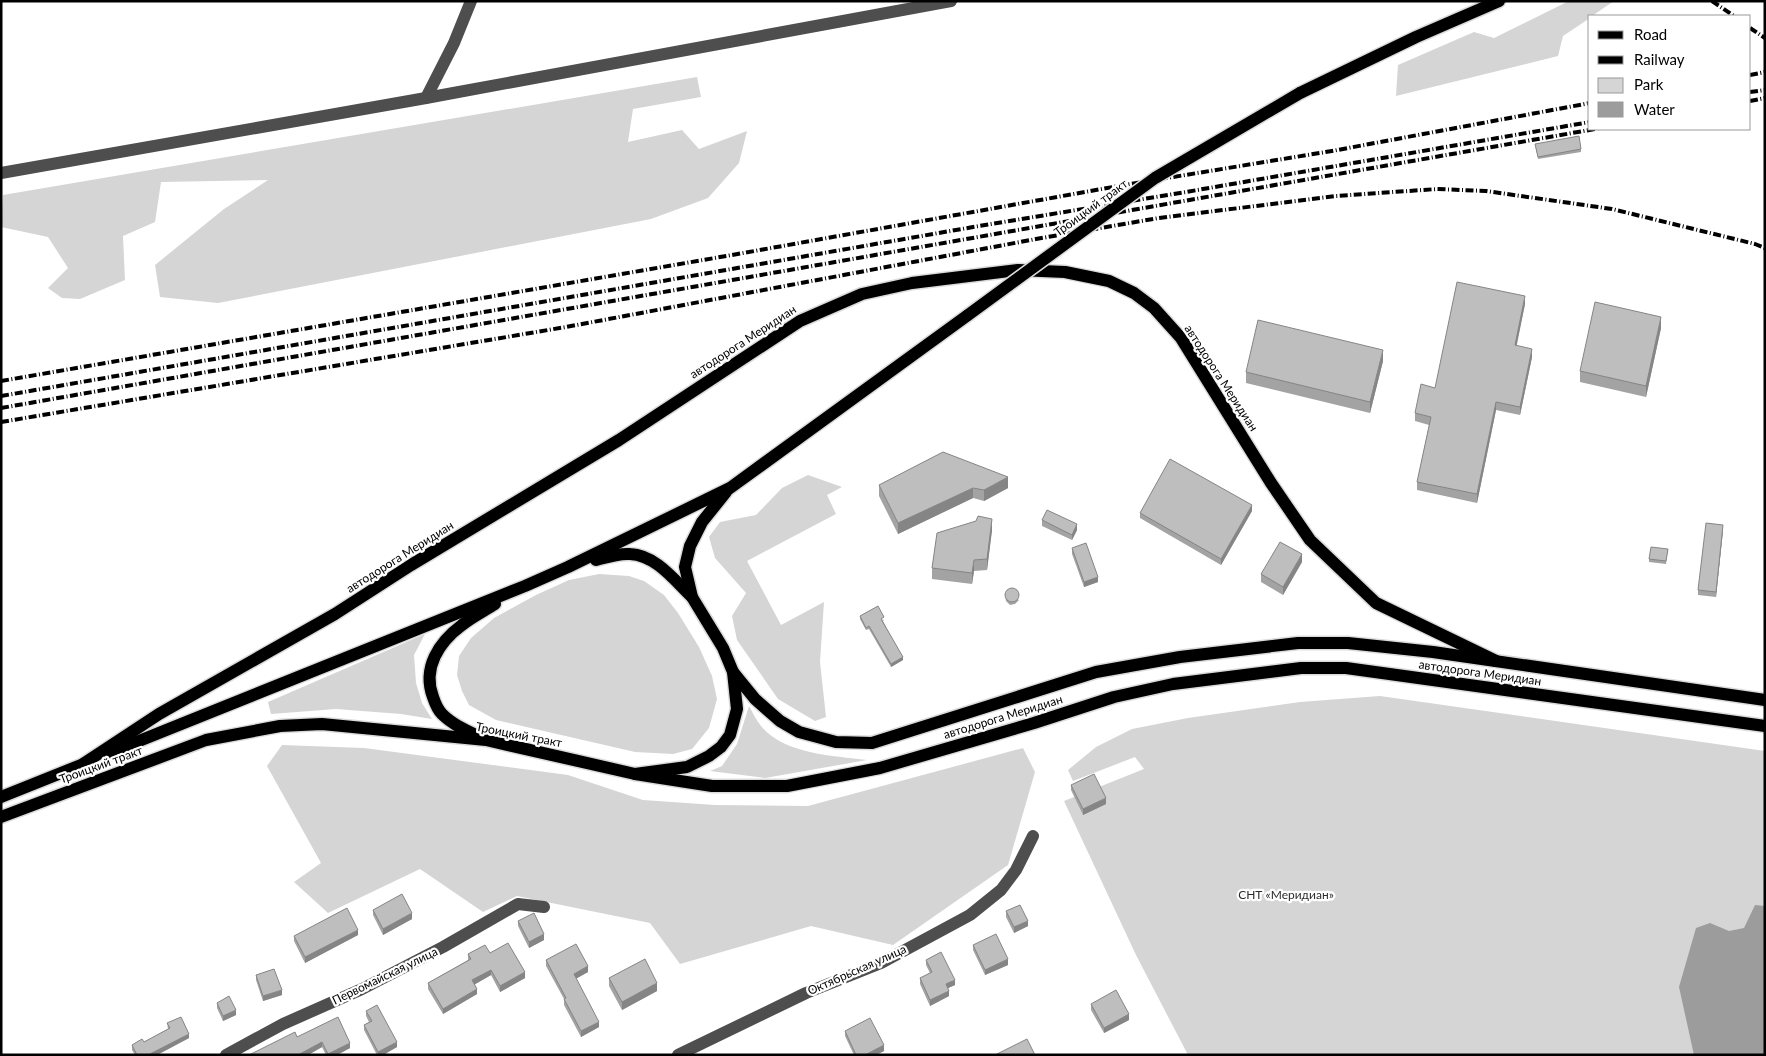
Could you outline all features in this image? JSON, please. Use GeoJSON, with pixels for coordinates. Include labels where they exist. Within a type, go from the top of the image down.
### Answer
{"type":"FeatureCollection","features":[{"type":"Feature","properties":{"kind":"main road","name":"Троицкий тракт"},"geometry":{"type":"LineString","coordinates":[[1,796],[525,586],[730,488],[1155,178],[1300,93],[1416,37],[1499,1]]}},
{"type":"Feature","properties":{"kind":"main road","name":"автодорога Меридиан"},"geometry":{"type":"LineString","coordinates":[[83,764],[159,714],[335,614],[619,440],[800,321],[862,294],[912,283],[1018,270],[1065,272],[1109,281],[1134,293],[1154,308],[1181,338],[1271,483],[1310,540],[1376,603],[1496,661]]}},
{"type":"Feature","properties":{"kind":"main road","name":"Троицкий тракт"},"geometry":{"type":"LineString","coordinates":[[1,817],[206,740],[280,726],[322,724],[486,740],[635,774],[686,767],[709,756],[721,747],[730,735],[737,710],[733,672],[723,648],[692,597],[685,567],[690,546],[702,522],[730,488]]}},
{"type":"Feature","properties":{"kind":"main road"},"geometry":{"type":"LineString","coordinates":[[568,567],[613,555],[630,554],[647,558],[663,569],[692,597]]}},
{"type":"Feature","properties":{"kind":"main road"},"geometry":{"type":"LineString","coordinates":[[486,740],[459,728],[441,714],[430,688],[429,674],[434,658],[446,641],[462,625],[525,586]]}},
{"type":"Feature","properties":{"kind":"main road","name":"автодорога Меридиан"},"geometry":{"type":"LineString","coordinates":[[733,672],[755,699],[780,721],[799,732],[836,742],[872,743],[1096,672],[1216,653],[1298,643],[1348,643],[1433,652],[1765,700]]}},
{"type":"Feature","properties":{"kind":"main road","name":"автодорога Меридиан"},"geometry":{"type":"LineString","coordinates":[[635,774],[712,786],[787,786],[880,768],[1034,723],[1114,697],[1173,684],[1301,668],[1346,668],[1765,726]]}},
{"type":"Feature","properties":{"kind":"street"},"geometry":{"type":"LineString","coordinates":[[426,98],[454,43],[471,1]]}},
{"type":"Feature","properties":{"kind":"street"},"geometry":{"type":"LineString","coordinates":[[1,173],[426,98],[951,1]]}},
{"type":"Feature","properties":{"kind":"street","name":"Октябрьская улица"},"geometry":{"type":"LineString","coordinates":[[678,1055],[806,993],[881,963],[970,915],[1001,890],[1016,870],[1034,836]]}},
{"type":"Feature","properties":{"kind":"street","name":"Первомайская улица"},"geometry":{"type":"LineString","coordinates":[[226,1055],[283,1024],[362,989],[443,947],[518,904],[544,906]]}},
{"type":"Feature","properties":{"kind":"green space"},"geometry":{"type":"Polygon","coordinates":[[[1569,1],[1614,1],[1593,15],[1588,15],[1588,19],[1563,36],[1558,56],[1396,96],[1398,65],[1474,32],[1494,38],[1569,1]]]}},
{"type":"Feature","properties":{"kind":"green space"},"geometry":{"type":"Polygon","coordinates":[[[697,77],[701,97],[633,109],[628,142],[682,130],[699,149],[747,131],[739,163],[708,198],[651,219],[218,303],[160,297],[155,265],[224,209],[268,180],[161,182],[155,222],[123,236],[125,280],[80,299],[62,298],[48,288],[68,268],[48,237],[1,227],[3,195],[697,77]]]}},
{"type":"Feature","properties":{"kind":"green space"},"geometry":{"type":"Polygon","coordinates":[[[808,475],[842,487],[827,495],[836,514],[747,561],[781,625],[824,602],[820,662],[826,717],[815,721],[778,699],[737,640],[732,616],[746,593],[715,558],[709,537],[720,522],[756,515],[782,488],[808,475]]]}},
{"type":"Feature","properties":{"kind":"green space"},"geometry":{"type":"Polygon","coordinates":[[[599,574],[629,576],[644,581],[664,595],[678,613],[699,647],[712,676],[717,699],[709,728],[692,749],[673,754],[635,752],[496,720],[469,705],[457,675],[459,656],[471,638],[494,618],[536,595],[569,580],[599,574]]]}},
{"type":"Feature","properties":{"kind":"green space"},"geometry":{"type":"Polygon","coordinates":[[[425,634],[414,655],[416,683],[422,703],[432,719],[401,714],[336,709],[271,714],[268,702],[425,634]]]}},
{"type":"Feature","properties":{"kind":"green space","name":"СНТ «Меридиан»"},"geometry":{"type":"Polygon","coordinates":[[[1380,696],[1765,751],[1765,1055],[1188,1055],[1136,955],[1064,801],[1144,769],[1135,757],[1073,781],[1068,770],[1096,747],[1132,729],[1188,718],[1300,702],[1380,696]]]}},
{"type":"Feature","properties":{"kind":"green space"},"geometry":{"type":"Polygon","coordinates":[[[749,706],[761,726],[771,736],[783,743],[810,752],[867,760],[765,778],[710,771],[722,766],[737,744],[749,706]]]}},
{"type":"Feature","properties":{"kind":"green space"},"geometry":{"type":"Polygon","coordinates":[[[282,745],[364,748],[568,775],[643,800],[715,805],[808,806],[1023,748],[1035,772],[1008,865],[893,945],[811,926],[680,964],[650,923],[517,896],[483,912],[420,869],[328,913],[294,882],[321,863],[267,766],[282,745]]]}},
{"type":"Feature","properties":{"kind":"water"},"geometry":{"type":"Polygon","coordinates":[[[1755,905],[1765,906],[1765,1055],[1694,1055],[1679,987],[1696,928],[1710,923],[1729,931],[1744,928],[1755,905]]]}},
{"type":"Feature","properties":{"kind":"building"},"geometry":{"type":"Polygon","coordinates":[[[1579,136],[1581,149],[1538,157],[1535,144],[1579,136]]]}},
{"type":"Feature","properties":{"kind":"building"},"geometry":{"type":"Polygon","coordinates":[[[1457,282],[1525,296],[1515,345],[1532,349],[1520,407],[1496,402],[1477,494],[1417,482],[1431,417],[1415,413],[1421,384],[1435,388],[1457,282]]]}},
{"type":"Feature","properties":{"kind":"building"},"geometry":{"type":"Polygon","coordinates":[[[1595,302],[1661,317],[1646,386],[1580,371],[1595,302]]]}},
{"type":"Feature","properties":{"kind":"building"},"geometry":{"type":"Polygon","coordinates":[[[1258,320],[1383,350],[1370,402],[1246,372],[1258,320]]]}},
{"type":"Feature","properties":{"kind":"building"},"geometry":{"type":"Polygon","coordinates":[[[943,452],[1008,477],[984,490],[973,488],[898,523],[879,485],[943,452]]]}},
{"type":"Feature","properties":{"kind":"building"},"geometry":{"type":"Polygon","coordinates":[[[1170,459],[1252,505],[1221,559],[1140,513],[1170,459]]]}},
{"type":"Feature","properties":{"kind":"building"},"geometry":{"type":"Polygon","coordinates":[[[1047,510],[1077,524],[1072,535],[1042,520],[1047,510]]]}},
{"type":"Feature","properties":{"kind":"building"},"geometry":{"type":"Polygon","coordinates":[[[978,516],[992,519],[987,559],[974,560],[972,573],[932,568],[937,533],[976,521],[978,516]]]}},
{"type":"Feature","properties":{"kind":"building"},"geometry":{"type":"Polygon","coordinates":[[[1706,523],[1723,525],[1716,592],[1698,590],[1706,523]]]}},
{"type":"Feature","properties":{"kind":"building"},"geometry":{"type":"Polygon","coordinates":[[[1280,542],[1302,554],[1283,587],[1261,574],[1280,542]]]}},
{"type":"Feature","properties":{"kind":"building"},"geometry":{"type":"Polygon","coordinates":[[[1086,543],[1098,577],[1084,582],[1072,548],[1086,543]]]}},
{"type":"Feature","properties":{"kind":"building"},"geometry":{"type":"Polygon","coordinates":[[[1651,547],[1668,549],[1666,561],[1649,559],[1651,547]]]}},
{"type":"Feature","properties":{"kind":"building"},"geometry":{"type":"Polygon","coordinates":[[[1012,588],[1017,590],[1019,595],[1017,600],[1012,602],[1007,600],[1005,595],[1007,590],[1012,588]]]}},
{"type":"Feature","properties":{"kind":"building"},"geometry":{"type":"Polygon","coordinates":[[[878,606],[884,617],[881,619],[903,657],[891,664],[869,626],[866,628],[860,616],[878,606]]]}},
{"type":"Feature","properties":{"kind":"building"},"geometry":{"type":"Polygon","coordinates":[[[1094,774],[1106,798],[1083,809],[1071,785],[1094,774]]]}},
{"type":"Feature","properties":{"kind":"building"},"geometry":{"type":"Polygon","coordinates":[[[402,894],[412,913],[383,929],[373,910],[402,894]]]}},
{"type":"Feature","properties":{"kind":"building"},"geometry":{"type":"Polygon","coordinates":[[[1020,905],[1028,921],[1014,927],[1006,911],[1020,905]]]}},
{"type":"Feature","properties":{"kind":"building"},"geometry":{"type":"Polygon","coordinates":[[[347,908],[358,930],[305,957],[294,936],[347,908]]]}},
{"type":"Feature","properties":{"kind":"building"},"geometry":{"type":"Polygon","coordinates":[[[534,913],[544,934],[529,942],[518,921],[534,913]]]}},
{"type":"Feature","properties":{"kind":"building"},"geometry":{"type":"Polygon","coordinates":[[[996,934],[1008,959],[985,970],[973,945],[996,934]]]}},
{"type":"Feature","properties":{"kind":"building"},"geometry":{"type":"Polygon","coordinates":[[[508,943],[525,972],[500,986],[491,970],[472,980],[477,989],[443,1009],[428,983],[471,959],[468,954],[485,945],[490,953],[508,943]]]}},
{"type":"Feature","properties":{"kind":"building"},"geometry":{"type":"Polygon","coordinates":[[[576,944],[588,966],[574,974],[599,1022],[581,1031],[546,960],[576,944]]]}},
{"type":"Feature","properties":{"kind":"building"},"geometry":{"type":"Polygon","coordinates":[[[941,952],[955,980],[946,984],[949,991],[930,1000],[920,978],[932,972],[926,960],[941,952]]]}},
{"type":"Feature","properties":{"kind":"building"},"geometry":{"type":"Polygon","coordinates":[[[645,959],[657,983],[622,1002],[609,978],[645,959]]]}},
{"type":"Feature","properties":{"kind":"building"},"geometry":{"type":"Polygon","coordinates":[[[274,969],[282,990],[263,996],[256,975],[274,969]]]}},
{"type":"Feature","properties":{"kind":"building"},"geometry":{"type":"Polygon","coordinates":[[[1116,990],[1129,1014],[1104,1028],[1091,1004],[1116,990]]]}},
{"type":"Feature","properties":{"kind":"building"},"geometry":{"type":"Polygon","coordinates":[[[229,996],[236,1010],[223,1016],[217,1003],[229,996]]]}},
{"type":"Feature","properties":{"kind":"building"},"geometry":{"type":"Polygon","coordinates":[[[377,1005],[397,1042],[378,1052],[364,1025],[372,1021],[366,1011],[377,1005]]]}},
{"type":"Feature","properties":{"kind":"building"},"geometry":{"type":"Polygon","coordinates":[[[181,1017],[189,1034],[151,1055],[137,1055],[132,1045],[142,1039],[144,1042],[170,1028],[167,1023],[181,1017]]]}},
{"type":"Feature","properties":{"kind":"building"},"geometry":{"type":"Polygon","coordinates":[[[338,1017],[350,1043],[328,1054],[322,1042],[298,1055],[249,1055],[295,1032],[297,1037],[338,1017]]]}},
{"type":"Feature","properties":{"kind":"building"},"geometry":{"type":"Polygon","coordinates":[[[870,1018],[884,1045],[865,1055],[856,1055],[845,1031],[870,1018]]]}},
{"type":"Feature","properties":{"kind":"building"},"geometry":{"type":"Polygon","coordinates":[[[1027,1039],[1035,1055],[997,1054],[1027,1039]]]}},
{"type":"Feature","properties":{"kind":"railway"},"geometry":{"type":"LineString","coordinates":[[1712,1],[1733,15]]}},
{"type":"Feature","properties":{"kind":"railway"},"geometry":{"type":"LineString","coordinates":[[1751,29],[1765,38]]}},
{"type":"Feature","properties":{"kind":"railway"},"geometry":{"type":"LineString","coordinates":[[1751,75],[1765,72]]}},
{"type":"Feature","properties":{"kind":"railway"},"geometry":{"type":"LineString","coordinates":[[1751,92],[1765,90]]}},
{"type":"Feature","properties":{"kind":"railway"},"geometry":{"type":"LineString","coordinates":[[1751,101],[1765,98]]}},
{"type":"Feature","properties":{"kind":"railway"},"geometry":{"type":"LineString","coordinates":[[1,381],[732,255],[1124,185],[1332,151],[1588,103]]}},
{"type":"Feature","properties":{"kind":"railway"},"geometry":{"type":"LineString","coordinates":[[1,396],[1588,122]]}},
{"type":"Feature","properties":{"kind":"railway"},"geometry":{"type":"LineString","coordinates":[[1,408],[1589,130]]}},
{"type":"Feature","properties":{"kind":"railway"},"geometry":{"type":"LineString","coordinates":[[1,422],[566,327],[1036,239],[1159,218],[1336,196],[1437,189],[1486,191],[1612,209],[1765,248]]}}]}
